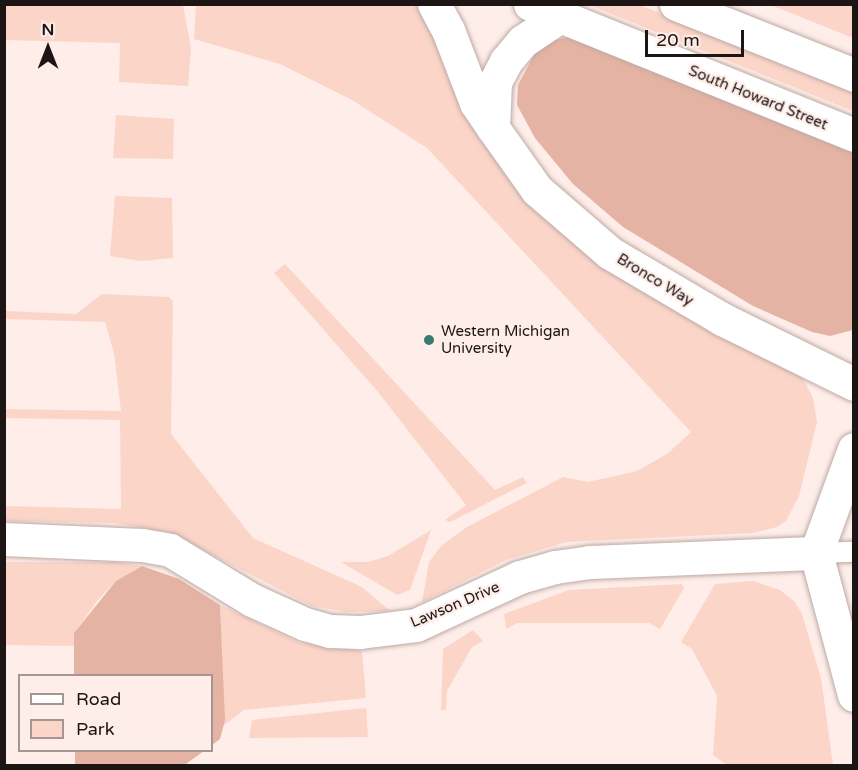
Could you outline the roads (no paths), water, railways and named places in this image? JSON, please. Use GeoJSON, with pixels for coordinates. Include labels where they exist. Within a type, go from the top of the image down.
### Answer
{"type":"FeatureCollection","features":[{"type":"Feature","properties":{"kind":"street","name":"Bronco Way"},"geometry":{"type":"LineString","coordinates":[[434,4],[448,30],[476,103],[537,190],[610,253],[722,319],[854,384]]}},
{"type":"Feature","properties":{"kind":"street"},"geometry":{"type":"LineString","coordinates":[[676,4],[854,75]]}},
{"type":"Feature","properties":{"kind":"street"},"geometry":{"type":"LineString","coordinates":[[494,128],[495,82],[506,61],[544,11]]}},
{"type":"Feature","properties":{"kind":"street","name":"South Howard Street"},"geometry":{"type":"LineString","coordinates":[[544,11],[854,135]]}},
{"type":"Feature","properties":{"kind":"street"},"geometry":{"type":"LineString","coordinates":[[854,449],[816,553],[854,695]]}},
{"type":"Feature","properties":{"kind":"street","name":"Lawson Drive"},"geometry":{"type":"LineString","coordinates":[[4,539],[142,545],[170,550],[252,600],[305,624],[330,631],[360,633],[416,625],[520,577],[555,567],[816,553]]}},
{"type":"Feature","properties":{"kind":"lane"},"geometry":{"type":"LineString","coordinates":[[816,553],[854,552]]}},
{"type":"Feature","properties":{"kind":"place","name":"Western Michigan University"},"geometry":{"type":"Point","coordinates":[429,340]}}]}
